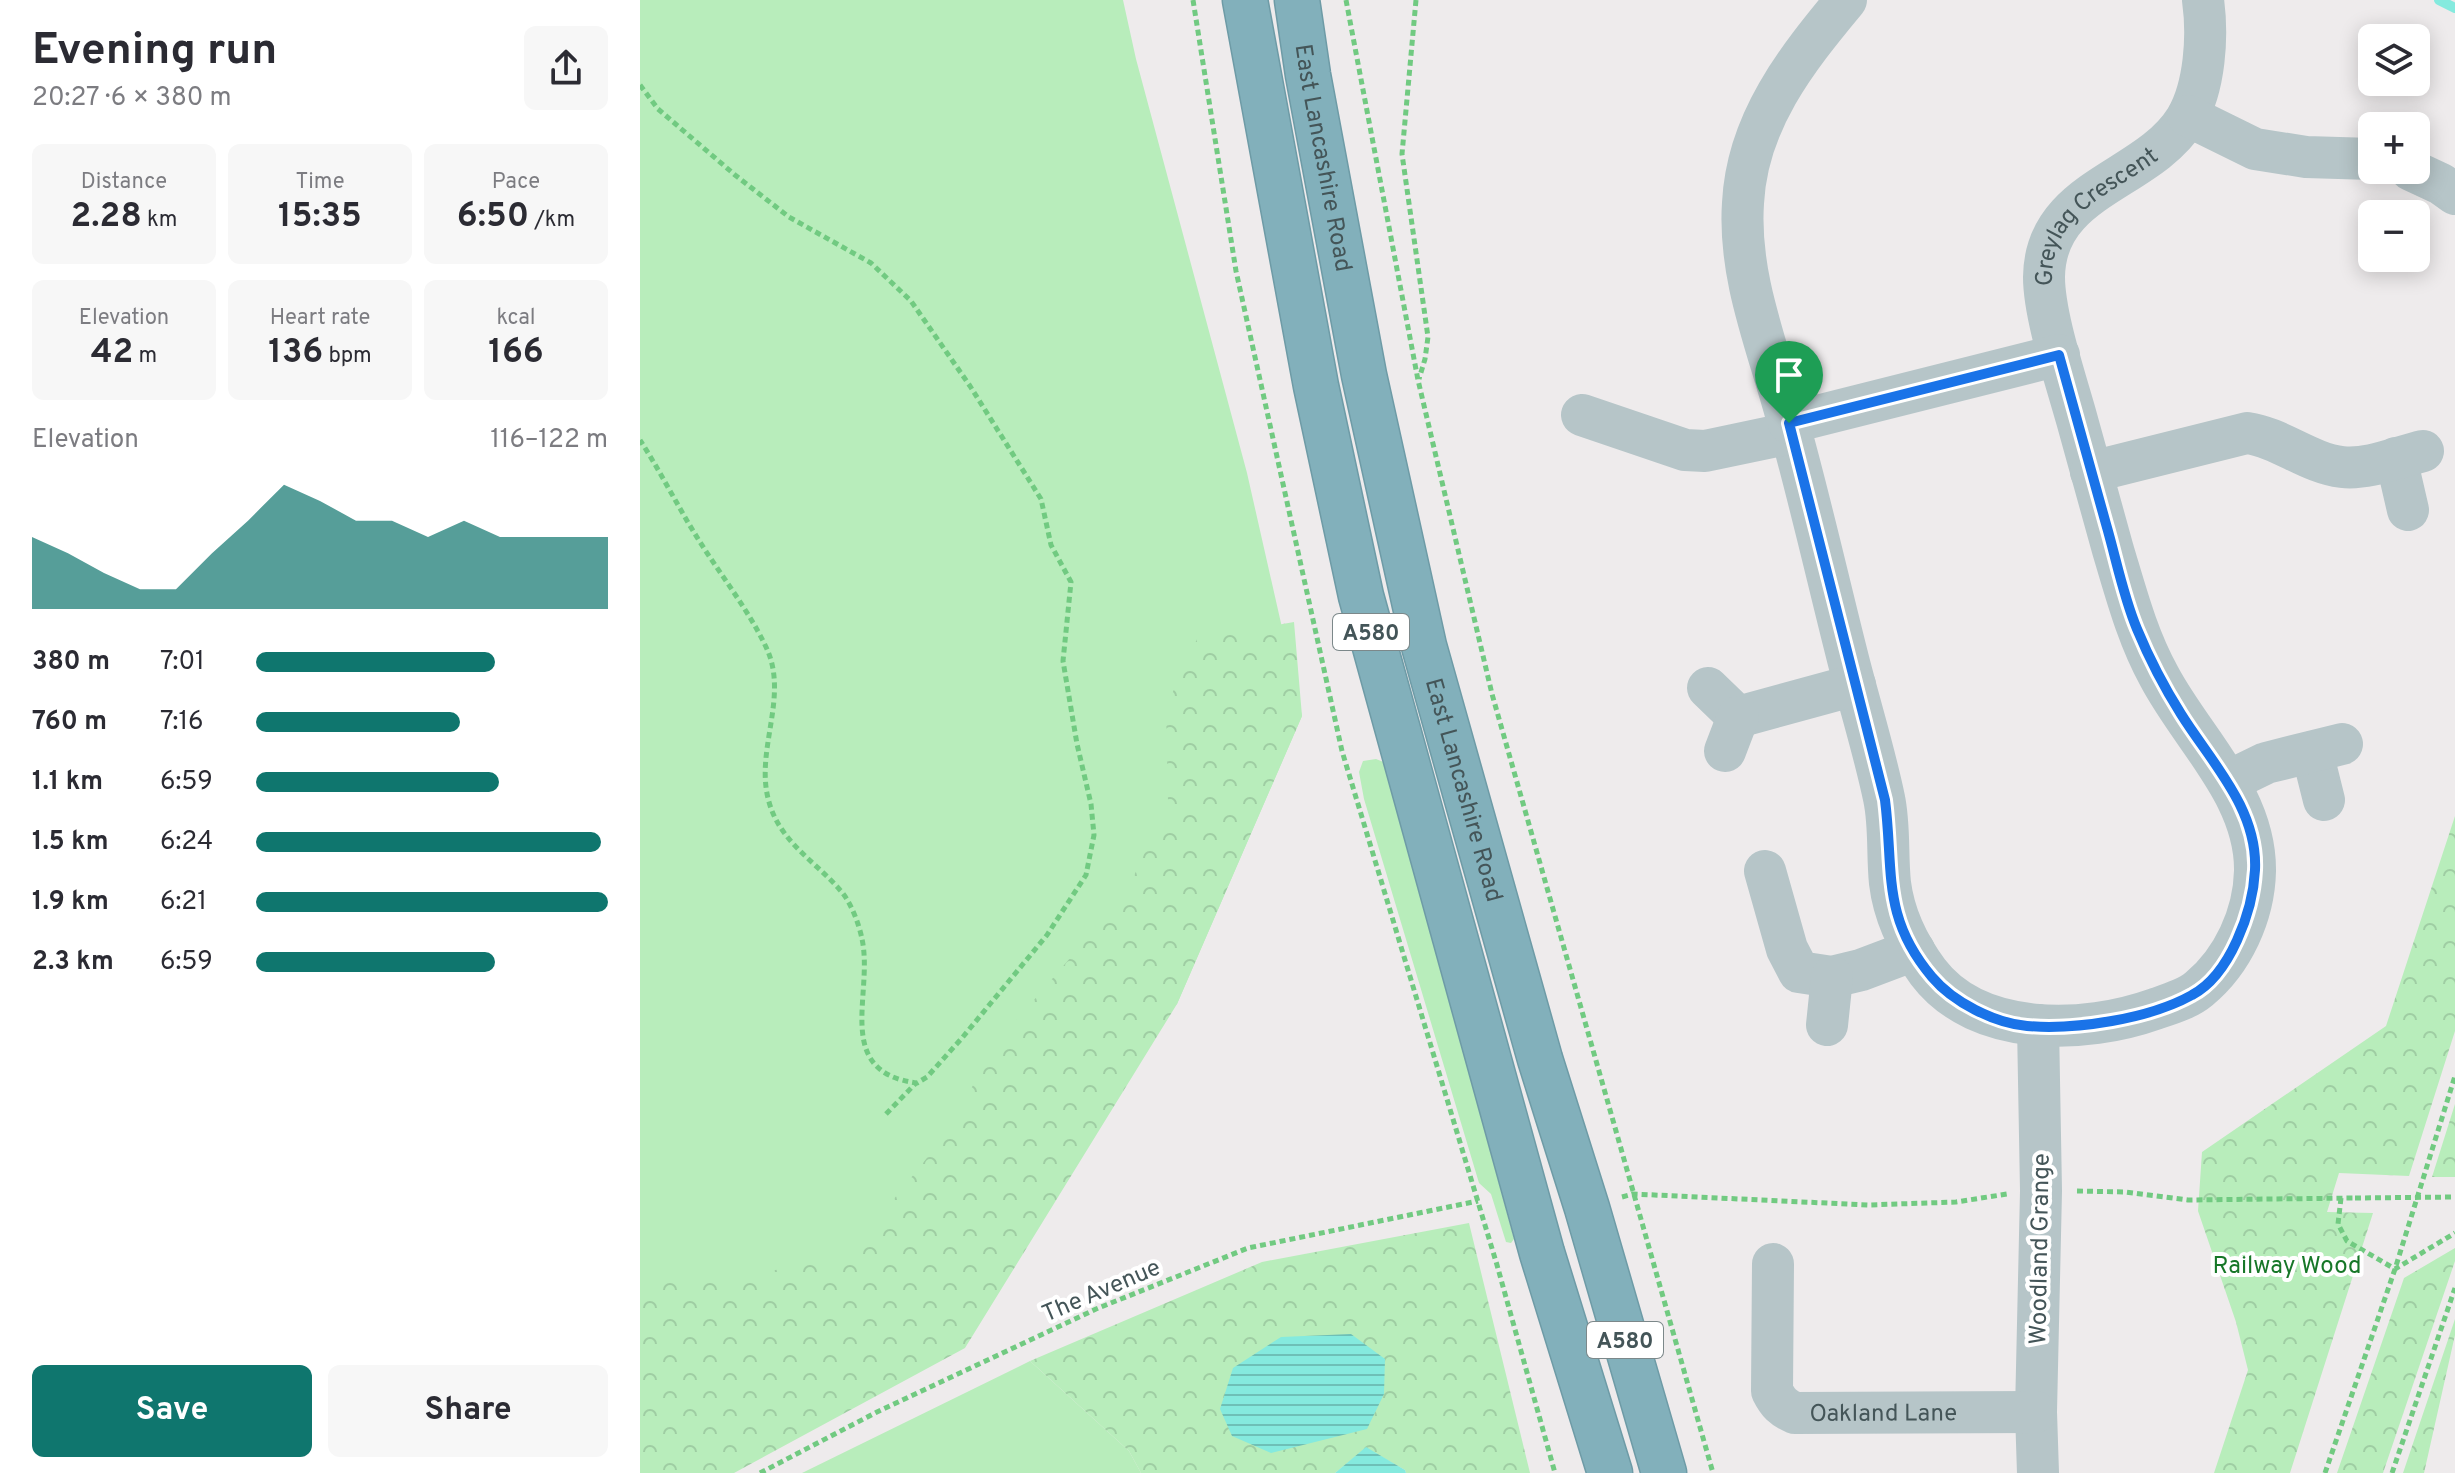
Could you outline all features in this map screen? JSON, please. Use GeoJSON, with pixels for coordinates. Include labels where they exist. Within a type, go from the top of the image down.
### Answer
{"type":"FeatureCollection","features":[{"type":"Feature","properties":{"kind":"highway","name":"East Lancashire Road"},"geometry":{"type":"LineString","coordinates":[[1245,0],[1316,386],[1361,596],[1542,1253],[1610,1473]]}},
{"type":"Feature","properties":{"kind":"highway","name":"East Lancashire Road"},"geometry":{"type":"LineString","coordinates":[[1297,0],[1364,375],[1424,646],[1540,1059],[1664,1473]]}},
{"type":"Feature","properties":{"kind":"street","name":"Greylag Crescent"},"geometry":{"type":"LineString","coordinates":[[1846,0],[1785,78],[1762,119],[1749,159],[1743,198],[1742,236],[1746,273],[1790,428],[1885,800],[1893,904],[1914,950],[1933,979],[1966,1005],[2025,1026],[2121,1021],[2194,995],[2220,969],[2239,938],[2251,905],[2256,867],[2249,828],[2229,781],[2183,717],[2159,677],[2135,626],[2059,355],[2044,275],[2055,234],[2082,199],[2145,159],[2171,138],[2188,116],[2198,86],[2206,32],[2203,0]]}},
{"type":"Feature","properties":{"kind":"street"},"geometry":{"type":"LineString","coordinates":[[2188,116],[2255,149],[2292,155],[2358,158]]}},
{"type":"Feature","properties":{"kind":"street"},"geometry":{"type":"LineString","coordinates":[[2430,179],[2455,194]]}},
{"type":"Feature","properties":{"kind":"street"},"geometry":{"type":"LineString","coordinates":[[1582,415],[1623,444],[1705,451],[2059,355]]}},
{"type":"Feature","properties":{"kind":"street"},"geometry":{"type":"LineString","coordinates":[[2091,472],[2247,433],[2276,440],[2341,467],[2360,467],[2409,454],[2408,510]]}},
{"type":"Feature","properties":{"kind":"street"},"geometry":{"type":"LineString","coordinates":[[1708,688],[1731,734],[1855,685]]}},
{"type":"Feature","properties":{"kind":"street"},"geometry":{"type":"LineString","coordinates":[[2229,781],[2266,763],[2327,748],[2324,800]]}},
{"type":"Feature","properties":{"kind":"street"},"geometry":{"type":"LineString","coordinates":[[1765,871],[1787,949],[1815,974],[1827,1025]]}},
{"type":"Feature","properties":{"kind":"street"},"geometry":{"type":"LineString","coordinates":[[1815,974],[1861,970],[1914,950]]}},
{"type":"Feature","properties":{"kind":"street","name":"Woodland Grange"},"geometry":{"type":"LineString","coordinates":[[2037,1443],[2041,1191],[2038,1025]]}},
{"type":"Feature","properties":{"kind":"street","name":"Oakland Lane"},"geometry":{"type":"LineString","coordinates":[[1773,1264],[1772,1391],[1777,1403],[1795,1413],[2037,1443]]}},
{"type":"Feature","properties":{"kind":"path"},"geometry":{"type":"LineString","coordinates":[[1193,0],[1236,271],[1342,751],[1478,1201],[1555,1473]]}},
{"type":"Feature","properties":{"kind":"path"},"geometry":{"type":"LineString","coordinates":[[1346,0],[1418,380],[1492,694],[1713,1473]]}},
{"type":"Feature","properties":{"kind":"path"},"geometry":{"type":"LineString","coordinates":[[1416,0],[1402,154],[1428,337],[1418,380]]}},
{"type":"Feature","properties":{"kind":"path"},"geometry":{"type":"LineString","coordinates":[[640,85],[658,109],[735,175],[789,217],[871,263],[911,301],[970,386],[1041,499],[1051,545],[1071,582],[1063,661],[1091,804],[1094,835],[1088,866],[1076,893],[1047,935],[927,1077],[886,1114]]}},
{"type":"Feature","properties":{"kind":"path"},"geometry":{"type":"LineString","coordinates":[[640,440],[766,647],[775,671],[766,764],[768,801],[780,829],[842,892],[853,912],[862,937],[865,961],[860,1018],[867,1054],[885,1074],[917,1083]]}},
{"type":"Feature","properties":{"kind":"path"},"geometry":{"type":"LineString","coordinates":[[2325,1473],[2395,1269],[2455,1076]]}},
{"type":"Feature","properties":{"kind":"path"},"geometry":{"type":"LineString","coordinates":[[1633,1194],[1868,1205],[1956,1202],[2041,1191],[2125,1192],[2188,1200],[2455,1197]]}},
{"type":"Feature","properties":{"kind":"path"},"geometry":{"type":"LineString","coordinates":[[2341,1198],[2338,1224],[2347,1241],[2395,1269]]}},
{"type":"Feature","properties":{"kind":"path","name":"The Avenue"},"geometry":{"type":"LineString","coordinates":[[760,1473],[877,1412],[1096,1309],[1248,1248],[1478,1201]]}},
{"type":"Feature","properties":{"kind":"path"},"geometry":{"type":"LineString","coordinates":[[2395,1269],[2455,1233]]}},
{"type":"Feature","properties":{"kind":"path"},"geometry":{"type":"LineString","coordinates":[[2392,1473],[2455,1288]]}},
{"type":"Feature","properties":{"kind":"green space"},"geometry":{"type":"Polygon","coordinates":[[[640,0],[1123,0],[1247,473],[1302,716],[1177,1004],[640,1473],[640,0]]]}},
{"type":"Feature","properties":{"kind":"green space"},"geometry":{"type":"Polygon","coordinates":[[[1294,622],[1302,716],[1177,1004],[965,1348],[734,1473],[640,1473],[640,1272],[708,1283],[848,1256],[943,1138],[997,1043],[1126,893],[1168,802],[1166,707],[1197,639],[1294,622]]]}},
{"type":"Feature","properties":{"kind":"green space"},"geometry":{"type":"Polygon","coordinates":[[[1376,759],[1386,763],[1514,1239],[1511,1243],[1506,1242],[1491,1194],[1479,1183],[1364,799],[1359,772],[1363,761],[1376,759]]]}},
{"type":"Feature","properties":{"kind":"green space","name":"Railway Wood"},"geometry":{"type":"Polygon","coordinates":[[[2455,816],[2455,1031],[2409,1176],[2339,1173],[2327,1212],[2373,1213],[2290,1473],[2214,1473],[2248,1370],[2236,1322],[2198,1211],[2202,1152],[2386,1026],[2455,816]]]}},
{"type":"Feature","properties":{"kind":"green space"},"geometry":{"type":"Polygon","coordinates":[[[2455,1104],[2455,1177],[2432,1177],[2455,1104]]]}},
{"type":"Feature","properties":{"kind":"green space"},"geometry":{"type":"Polygon","coordinates":[[[1469,1223],[1530,1473],[1406,1473],[1366,1448],[1335,1473],[1141,1473],[1129,1451],[1030,1361],[1262,1262],[1469,1223]]]}},
{"type":"Feature","properties":{"kind":"green space"},"geometry":{"type":"Polygon","coordinates":[[[2455,1248],[2455,1261],[2383,1473],[2337,1473],[2404,1278],[2455,1248]]]}},
{"type":"Feature","properties":{"kind":"green space"},"geometry":{"type":"Polygon","coordinates":[[[2455,1319],[2455,1335],[2424,1473],[2403,1473],[2455,1319]]]}},
{"type":"Feature","properties":{"kind":"green space"},"geometry":{"type":"Polygon","coordinates":[[[1030,1361],[1129,1451],[1141,1473],[802,1473],[1030,1361]]]}},
{"type":"Feature","properties":{"kind":"water"},"geometry":{"type":"Polygon","coordinates":[[[1351,1334],[1385,1359],[1384,1394],[1367,1429],[1271,1453],[1232,1436],[1220,1409],[1233,1368],[1281,1337],[1351,1334]]]}},
{"type":"Feature","properties":{"kind":"water"},"geometry":{"type":"Polygon","coordinates":[[[1366,1447],[1405,1470],[1406,1473],[1335,1473],[1366,1447]]]}},
{"type":"Feature","properties":{"kind":"waterway"},"geometry":{"type":"LineString","coordinates":[[2439,0],[2455,8]]}},
{"type":"Feature","properties":{"kind":"route"},"geometry":{"type":"LineString","coordinates":[[2059,355],[2135,626],[2159,677],[2183,717],[2229,781],[2249,828],[2256,867],[2251,905],[2239,938],[2220,969],[2194,995],[2121,1021],[2025,1026],[1966,1005],[1933,979],[1903,931],[1893,904],[1885,800],[1789,423],[2059,355]]}}]}
